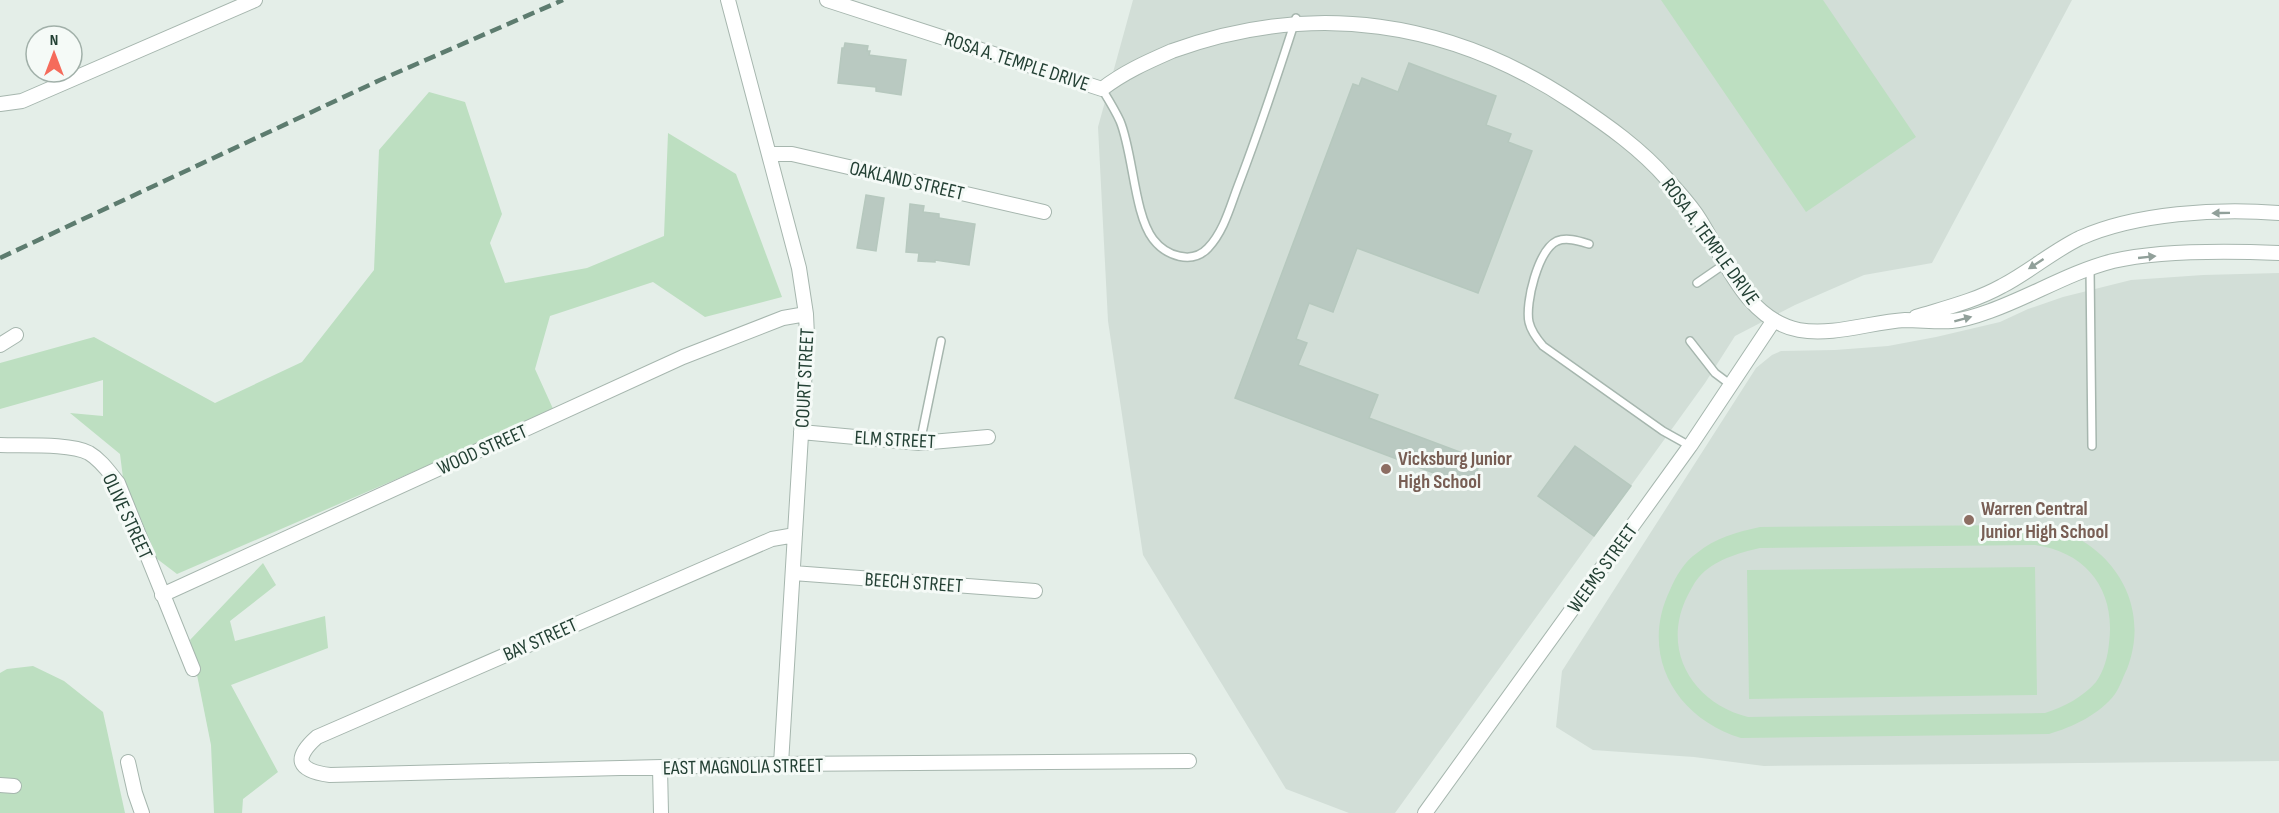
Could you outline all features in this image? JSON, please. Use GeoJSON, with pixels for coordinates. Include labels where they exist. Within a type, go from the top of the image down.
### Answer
{"type":"FeatureCollection","features":[{"type":"Feature","properties":{"kind":"street"},"geometry":{"type":"LineString","coordinates":[[0,104],[22,101],[255,0]]}},
{"type":"Feature","properties":{"kind":"street","name":"COURT STREET"},"geometry":{"type":"LineString","coordinates":[[728,0],[799,268],[806,314],[807,336],[781,765]]}},
{"type":"Feature","properties":{"kind":"street","name":"ROSA A. TEMPLE DRIVE"},"geometry":{"type":"LineString","coordinates":[[826,0],[1102,89],[1122,74],[1188,44],[1234,28],[1296,18],[1349,18],[1398,24],[1443,37],[1541,81],[1633,145],[1664,176],[1698,216],[1745,294],[1760,310],[1774,320],[1790,328],[1805,331],[1905,320],[1954,321],[1980,314],[2090,268],[2117,260],[2204,252],[2279,253]]}},
{"type":"Feature","properties":{"kind":"street","name":"OAKLAND STREET"},"geometry":{"type":"LineString","coordinates":[[770,154],[792,154],[1044,212]]}},
{"type":"Feature","properties":{"kind":"street","name":"ROSA A. TEMPLE DRIVE"},"geometry":{"type":"LineString","coordinates":[[1905,320],[1963,303],[2001,287],[2079,239],[2109,227],[2145,218],[2192,213],[2279,213]]}},
{"type":"Feature","properties":{"kind":"street","name":"WOOD STREET"},"geometry":{"type":"LineString","coordinates":[[162,595],[683,357],[783,318],[806,314]]}},
{"type":"Feature","properties":{"kind":"street","name":"WEEMS STREET"},"geometry":{"type":"LineString","coordinates":[[1425,813],[1690,446],[1774,320]]}},
{"type":"Feature","properties":{"kind":"street"},"geometry":{"type":"LineString","coordinates":[[0,345],[16,334]]}},
{"type":"Feature","properties":{"kind":"street","name":"ELM STREET"},"geometry":{"type":"LineString","coordinates":[[801,432],[920,443],[988,437]]}},
{"type":"Feature","properties":{"kind":"street","name":"OLIVE STREET"},"geometry":{"type":"LineString","coordinates":[[0,445],[64,448],[88,452],[104,465],[118,483],[193,669]]}},
{"type":"Feature","properties":{"kind":"street","name":"BAY STREET"},"geometry":{"type":"LineString","coordinates":[[301,762],[304,748],[317,737],[772,539],[795,535]]}},
{"type":"Feature","properties":{"kind":"street","name":"BEECH STREET"},"geometry":{"type":"LineString","coordinates":[[793,573],[1035,591]]}},
{"type":"Feature","properties":{"kind":"street","name":"EAST MAGNOLIA STREET"},"geometry":{"type":"LineString","coordinates":[[301,762],[309,771],[330,775],[781,765],[1189,761]]}},
{"type":"Feature","properties":{"kind":"street"},"geometry":{"type":"LineString","coordinates":[[128,762],[142,813]]}},
{"type":"Feature","properties":{"kind":"street"},"geometry":{"type":"LineString","coordinates":[[660,768],[661,813]]}},
{"type":"Feature","properties":{"kind":"lane"},"geometry":{"type":"LineString","coordinates":[[1102,89],[1120,121],[1144,222],[1153,239],[1171,253],[1193,258],[1207,250],[1219,234],[1259,132],[1296,18]]}},
{"type":"Feature","properties":{"kind":"lane"},"geometry":{"type":"LineString","coordinates":[[1589,244],[1575,240],[1558,241],[1550,247],[1543,258],[1534,283],[1529,309],[1529,322],[1534,334],[1552,353],[1663,430],[1690,446]]}},
{"type":"Feature","properties":{"kind":"lane"},"geometry":{"type":"LineString","coordinates":[[1697,283],[1726,263]]}},
{"type":"Feature","properties":{"kind":"lane"},"geometry":{"type":"LineString","coordinates":[[2090,268],[2092,446]]}},
{"type":"Feature","properties":{"kind":"lane"},"geometry":{"type":"LineString","coordinates":[[920,443],[941,341]]}},
{"type":"Feature","properties":{"kind":"lane"},"geometry":{"type":"LineString","coordinates":[[1690,341],[1715,373],[1732,386]]}},
{"type":"Feature","properties":{"kind":"shaded area","name":"Vicksburg Junior High School"},"geometry":{"type":"Polygon","coordinates":[[[1133,0],[2072,0],[1932,263],[1864,275],[1795,305],[1735,336],[1705,383],[1395,813],[1349,813],[1286,789],[1143,555],[1108,321],[1098,127],[1133,0]]]}},
{"type":"Feature","properties":{"kind":"shaded area","name":"Warren Central Junior High School"},"geometry":{"type":"Polygon","coordinates":[[[2279,273],[2279,761],[1764,766],[1694,757],[1593,750],[1556,727],[1562,671],[1756,368],[1772,355],[1781,351],[1888,346],[1936,337],[2000,322],[2063,297],[2131,280],[2279,273]]]}},
{"type":"Feature","properties":{"kind":"green space"},"geometry":{"type":"Polygon","coordinates":[[[1661,0],[1823,0],[1916,137],[1806,212],[1661,0]]]}},
{"type":"Feature","properties":{"kind":"green space"},"geometry":{"type":"Polygon","coordinates":[[[429,92],[465,102],[502,214],[490,243],[505,283],[587,268],[664,236],[668,133],[736,174],[782,297],[705,317],[653,282],[550,316],[535,369],[554,411],[177,574],[148,552],[128,518],[120,454],[70,413],[103,416],[103,380],[0,409],[0,363],[94,337],[215,403],[302,362],[374,270],[379,150],[429,92]]]}},
{"type":"Feature","properties":{"kind":"green space"},"geometry":{"type":"Polygon","coordinates":[[[2042,525],[2066,532],[2087,544],[2105,559],[2119,577],[2129,598],[2134,620],[2134,644],[2127,669],[2115,694],[2102,708],[2076,724],[2049,734],[1741,738],[1718,729],[1681,699],[1669,680],[1661,660],[1659,637],[1661,614],[1678,575],[1692,557],[1719,540],[1735,533],[1760,527],[2042,525]],[[2035,545],[1760,548],[1743,552],[1712,566],[1699,577],[1693,586],[1685,601],[1679,621],[1678,640],[1681,658],[1688,674],[1699,689],[1713,701],[1748,717],[2045,713],[2073,701],[2096,682],[2108,653],[2110,624],[2108,607],[2094,577],[2083,565],[2053,549],[2035,545]]]}},
{"type":"Feature","properties":{"kind":"green space"},"geometry":{"type":"Polygon","coordinates":[[[263,563],[276,585],[230,621],[235,641],[325,616],[328,648],[231,685],[278,772],[243,799],[242,813],[214,813],[211,745],[190,640],[263,563]]]}},
{"type":"Feature","properties":{"kind":"green space"},"geometry":{"type":"Polygon","coordinates":[[[2035,567],[2037,695],[1749,699],[1747,570],[2035,567]]]}},
{"type":"Feature","properties":{"kind":"green space"},"geometry":{"type":"Polygon","coordinates":[[[33,666],[64,681],[103,712],[125,813],[0,813],[0,673],[7,669],[33,666]]]}},
{"type":"Feature","properties":{"kind":"building"},"geometry":{"type":"Polygon","coordinates":[[[845,43],[868,46],[869,55],[906,60],[901,95],[876,91],[876,87],[838,83],[842,48],[845,43]]]}},
{"type":"Feature","properties":{"kind":"building"},"geometry":{"type":"Polygon","coordinates":[[[1409,63],[1496,96],[1486,125],[1511,134],[1508,142],[1532,151],[1478,293],[1357,248],[1333,312],[1309,303],[1296,339],[1307,343],[1298,365],[1378,395],[1369,418],[1481,460],[1471,487],[1235,398],[1353,84],[1359,86],[1362,78],[1398,92],[1409,63]]]}},
{"type":"Feature","properties":{"kind":"building"},"geometry":{"type":"Polygon","coordinates":[[[866,195],[884,198],[876,251],[857,248],[866,195]]]}},
{"type":"Feature","properties":{"kind":"building"},"geometry":{"type":"Polygon","coordinates":[[[910,204],[924,206],[923,212],[939,214],[939,218],[975,224],[969,265],[935,260],[935,262],[918,261],[919,253],[906,252],[910,204]]]}},
{"type":"Feature","properties":{"kind":"building"},"geometry":{"type":"Polygon","coordinates":[[[1575,446],[1631,486],[1594,536],[1538,496],[1575,446]]]}},
{"type":"Feature","properties":{"kind":"railway"},"geometry":{"type":"LineString","coordinates":[[0,258],[380,80],[563,0]]}},
{"type":"Feature","properties":{"kind":"place","name":"Vicksburg Junior High School"},"geometry":{"type":"Point","coordinates":[1386,469]}},
{"type":"Feature","properties":{"kind":"place","name":"Warren Central Junior High School"},"geometry":{"type":"Point","coordinates":[1969,520]}}]}
